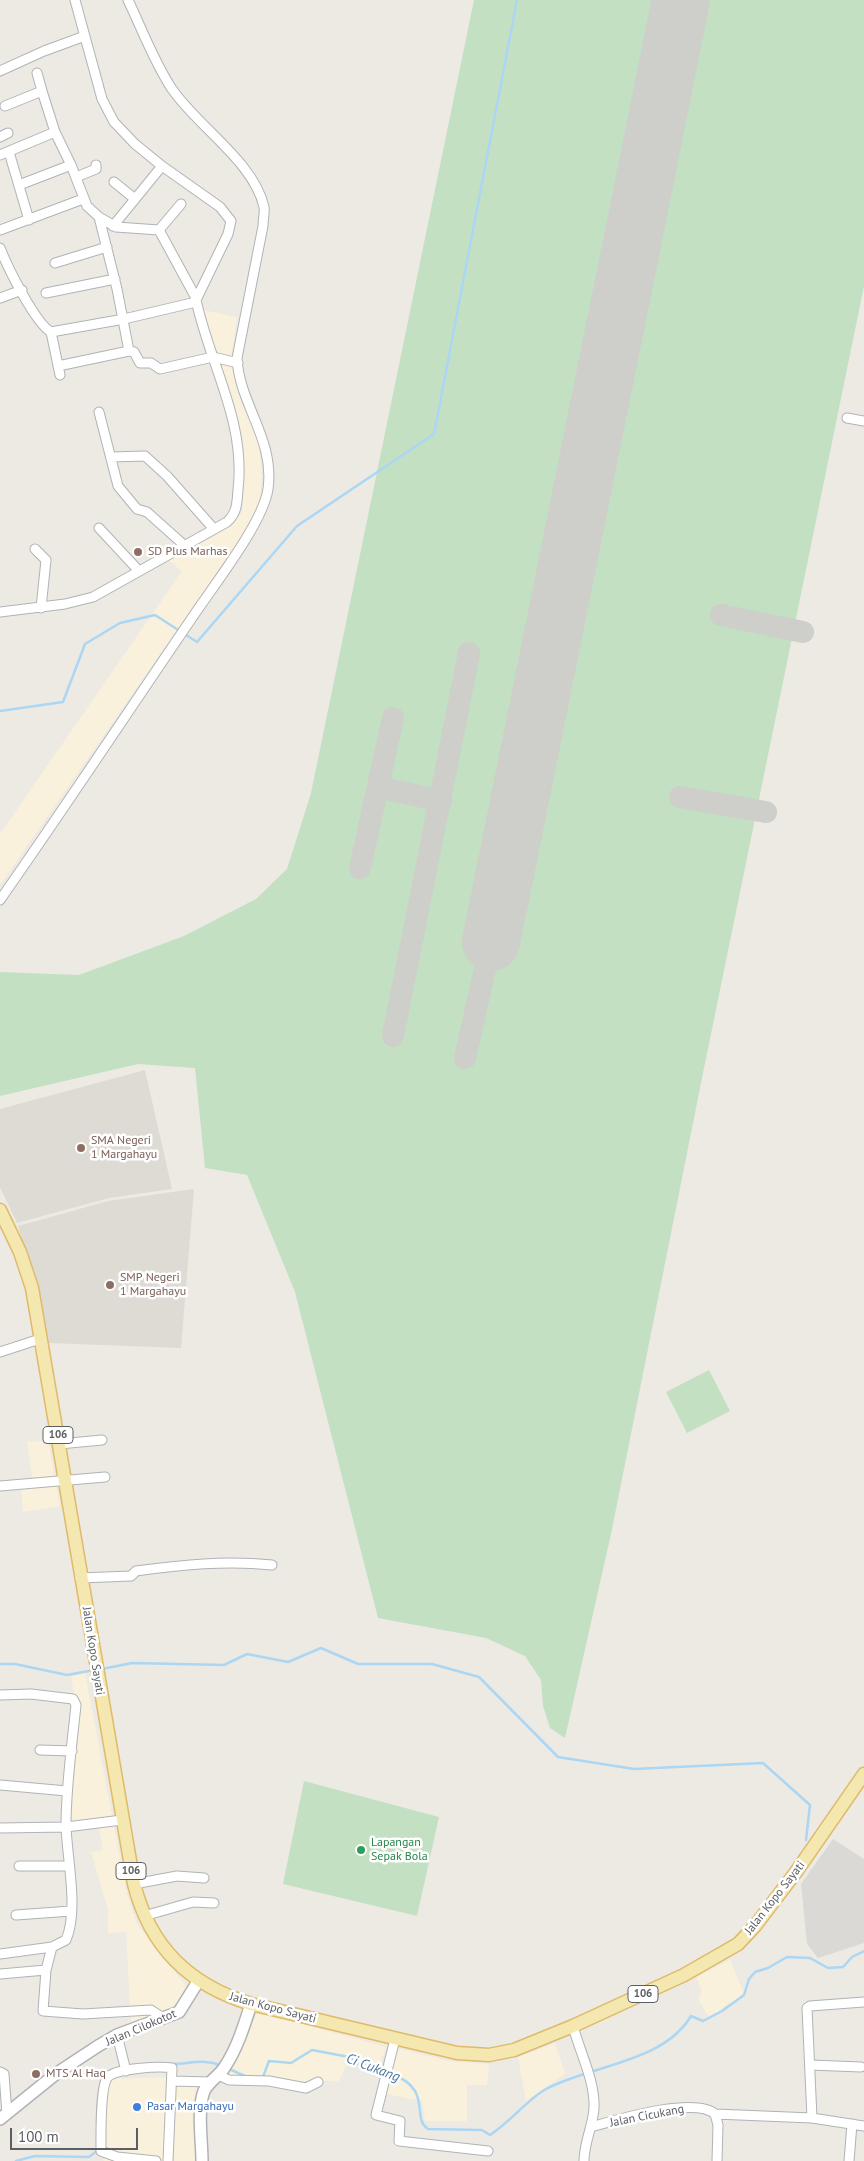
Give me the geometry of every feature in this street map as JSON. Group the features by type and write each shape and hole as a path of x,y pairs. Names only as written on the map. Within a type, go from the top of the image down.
{"main road":[{"name":"Jalan Kopo Sayati","path":"0,1210 25,1264 40,1339 134,1884 144,1916 164,1949 199,1980 223,1994 254,2005 457,2053 489,2055 514,2050 573,2026 684,1974 726,1952 743,1939 796,1872 864,1774"}],"street":[{"path":"51,332 124,319 196,300 228,234 231,221 220,207 162,166 127,136 110,116 102,99 75,0"},
{"path":"0,900 252,528 266,499 269,475 268,454 238,363 263,226 264,209 248,174 185,106 172,89 128,0"},
{"path":"0,71 44,50 85,36"},
{"path":"37,73 54,132 71,164 87,206 99,218 113,226 159,230"},
{"path":"5,106 42,91"},
{"path":"29,220 19,185 4,153 54,132"},
{"path":"19,185 71,164"},
{"path":"76,177 96,169 96,165"},
{"path":"113,226 162,166"},
{"path":"114,182 135,199"},
{"path":"0,230 83,199"},
{"path":"159,230 181,204"},
{"path":"99,218 115,279 129,351"},
{"path":"0,612 41,608 93,597 229,520 236,509 240,464 236,430 196,300 159,230"},
{"path":"55,263 107,247"},
{"path":"1,254 40,322 51,332 59,370 129,351 134,352 140,363 152,363 160,370 213,357 238,363"},
{"path":"46,293 115,279"},
{"path":"0,298 22,290"},
{"path":"98,412 111,457 113,476 118,486 137,509 147,512 184,545"},
{"path":"847,418 864,421"},
{"path":"111,457 145,456 167,476 213,528"},
{"path":"99,528 139,571"},
{"path":"35,549 46,560 41,608"},
{"path":"0,1352 40,1339"},
{"path":"59,1444 102,1440"},
{"path":"0,1486 105,1477"},
{"path":"80,1578 131,1576 136,1572 195,1563 239,1561 272,1565"},
{"path":"0,1694 31,1694 75,1701 76,1705 67,1790 66,1827 71,1911 66,1940 52,1946 0,1954"},
{"path":"40,1750 72,1751"},
{"path":"0,1785 67,1790"},
{"path":"0,1828 66,1827 122,1820"},
{"path":"18,1866 69,1866"},
{"path":"134,1884 173,1877 204,1878"},
{"path":"144,1916 193,1902 214,1903"},
{"path":"16,1915 71,1911"},
{"path":"52,1946 46,1970 44,2012 83,2014 152,2010 163,2018"},
{"path":"0,1974 46,1970"},
{"name":"Jalan Cilokotot","path":"4,2117 57,2073 117,2035 181,2011 199,1980"},
{"path":"812,2118 808,2007 864,2002"},
{"path":"202,2161 202,2104 205,2091 240,2045 249,2028 254,2005"},
{"path":"573,2026 586,2064 594,2105 591,2127 586,2141 584,2161"},
{"path":"117,2035 126,2067"},
{"path":"395,2039 376,2113 378,2117 400,2122 399,2140 488,2150"},
{"path":"810,2065 862,2067"},
{"path":"156,2161 101,2156 102,2112 106,2080 111,2074 126,2067 170,2067 173,2070 168,2161"},
{"path":"0,2072 4,2074 4,2117"},
{"path":"172,2081 217,2076 229,2080 269,2081 306,2088 318,2082"},
{"name":"Jalan Cicukang","path":"591,2127 675,2109 699,2108 716,2114 812,2118 864,2126"},
{"path":"716,2114 718,2125 717,2161"},
{"path":"849,2161 852,2124"}],"shaded area":[{"path":"203,310 237,317 232,353 239,387 259,444 262,476 259,505 239,540 0,885 0,834 182,571 166,558 242,513 244,480 242,442"},
{"name":"SMA Negeri 1 Margahayu","path":"145,1070 172,1189 109,1198 17,1223 0,1187 0,1109"},
{"name":"SMP Negeri 1 Margahayu","path":"194,1189 181,1348 49,1343 18,1226 108,1201"},
{"path":"48,1441 60,1506 23,1512 21,1485 33,1481 27,1442"},
{"path":"85,1673 127,1894 137,1924 187,1987 173,2009 131,2023 126,1932 108,1933 108,1910 91,1852 103,1850 98,1823 67,1823 78,1715 71,1677"},
{"path":"833,1839 864,1859 864,1943 818,1958 807,1944 801,1884"},
{"path":"730,1960 745,1995 723,2007 724,2010 709,2018 698,1999 702,1992 696,1977"},
{"path":"258,2012 386,2047 379,2067 350,2057 339,2081 289,2081 225,2075"},
{"path":"555,2043 565,2074 526,2101 518,2057"},
{"path":"396,2048 449,2061 489,2064 487,2085 467,2085 467,2121 425,2121 422,2101 386,2094"},
{"name":"Pasar Margahayu","path":"174,2077 169,2161 104,2161 100,2120 109,2079"},
{"path":"176,2079 198,2081 195,2161 170,2161"}],"green space":[{"path":"474,0 864,0 864,286 611,1534 565,1738 550,1728 543,1706 541,1680 525,1656 486,1638 378,1618 295,1292 247,1175 205,1168 195,1068 138,1064 0,1096 0,972 79,975 184,936 256,899 287,869 311,793"},
{"path":"709,1370 730,1411 687,1433 666,1392"},
{"name":"Lapangan Sepak Bola","path":"304,1781 439,1817 417,1916 283,1884"}],"waterway":[{"path":"0,711 63,702 85,644 120,623 155,615 197,642 297,526 434,434 517,0"},
{"path":"102,1669 132,1663 224,1665 247,1654 288,1662 321,1648 358,1664 432,1664 479,1677 558,1757 634,1769 763,1763 810,1805 806,1840"},
{"path":"0,1664 15,1664 67,1675 94,1670"},
{"name":"Ci Cukang","path":"389,2073 412,2087 417,2095 423,2124 428,2129 482,2130 490,2135 546,2089 564,2081 625,2061 663,2044 679,2032 691,2016 703,2021 722,2011 744,1995 749,1979 755,1972 768,1968 787,1957 810,1958 828,1968 843,1967 852,1957 864,1951"},
{"name":"Ci Cukang","path":"260,2077 263,2077 269,2061 291,2063 312,2050 349,2057 358,2064 384,2071"},
{"name":"Ci Cukang","path":"171,2064 210,2062 222,2066"},
{"name":"Ci Cukang","path":"227,2068 247,2077"},
{"name":"Ci Cukang","path":"16,2161 35,2156 89,2157 98,2150"}],"taxiway":[{"path":"721,615 803,632"},
{"path":"393,1036 469,653"},
{"path":"360,868 393,718"},
{"path":"378,787 441,801"},
{"path":"680,797 766,812"},
{"path":"465,1058 491,942"}],"runway":[{"path":"491,942 681,0"}],"place":[{"name":"SD Plus Marhas","path":"138,552"},
{"name":"SMA Negeri 1 Margahayu","path":"81,1148"},
{"name":"SMP Negeri 1 Margahayu","path":"110,1285"},
{"name":"Lapangan Sepak Bola","path":"361,1850"},
{"name":"MTS Al Haq","path":"36,2074"},
{"name":"Pasar Margahayu","path":"137,2107"}]}
